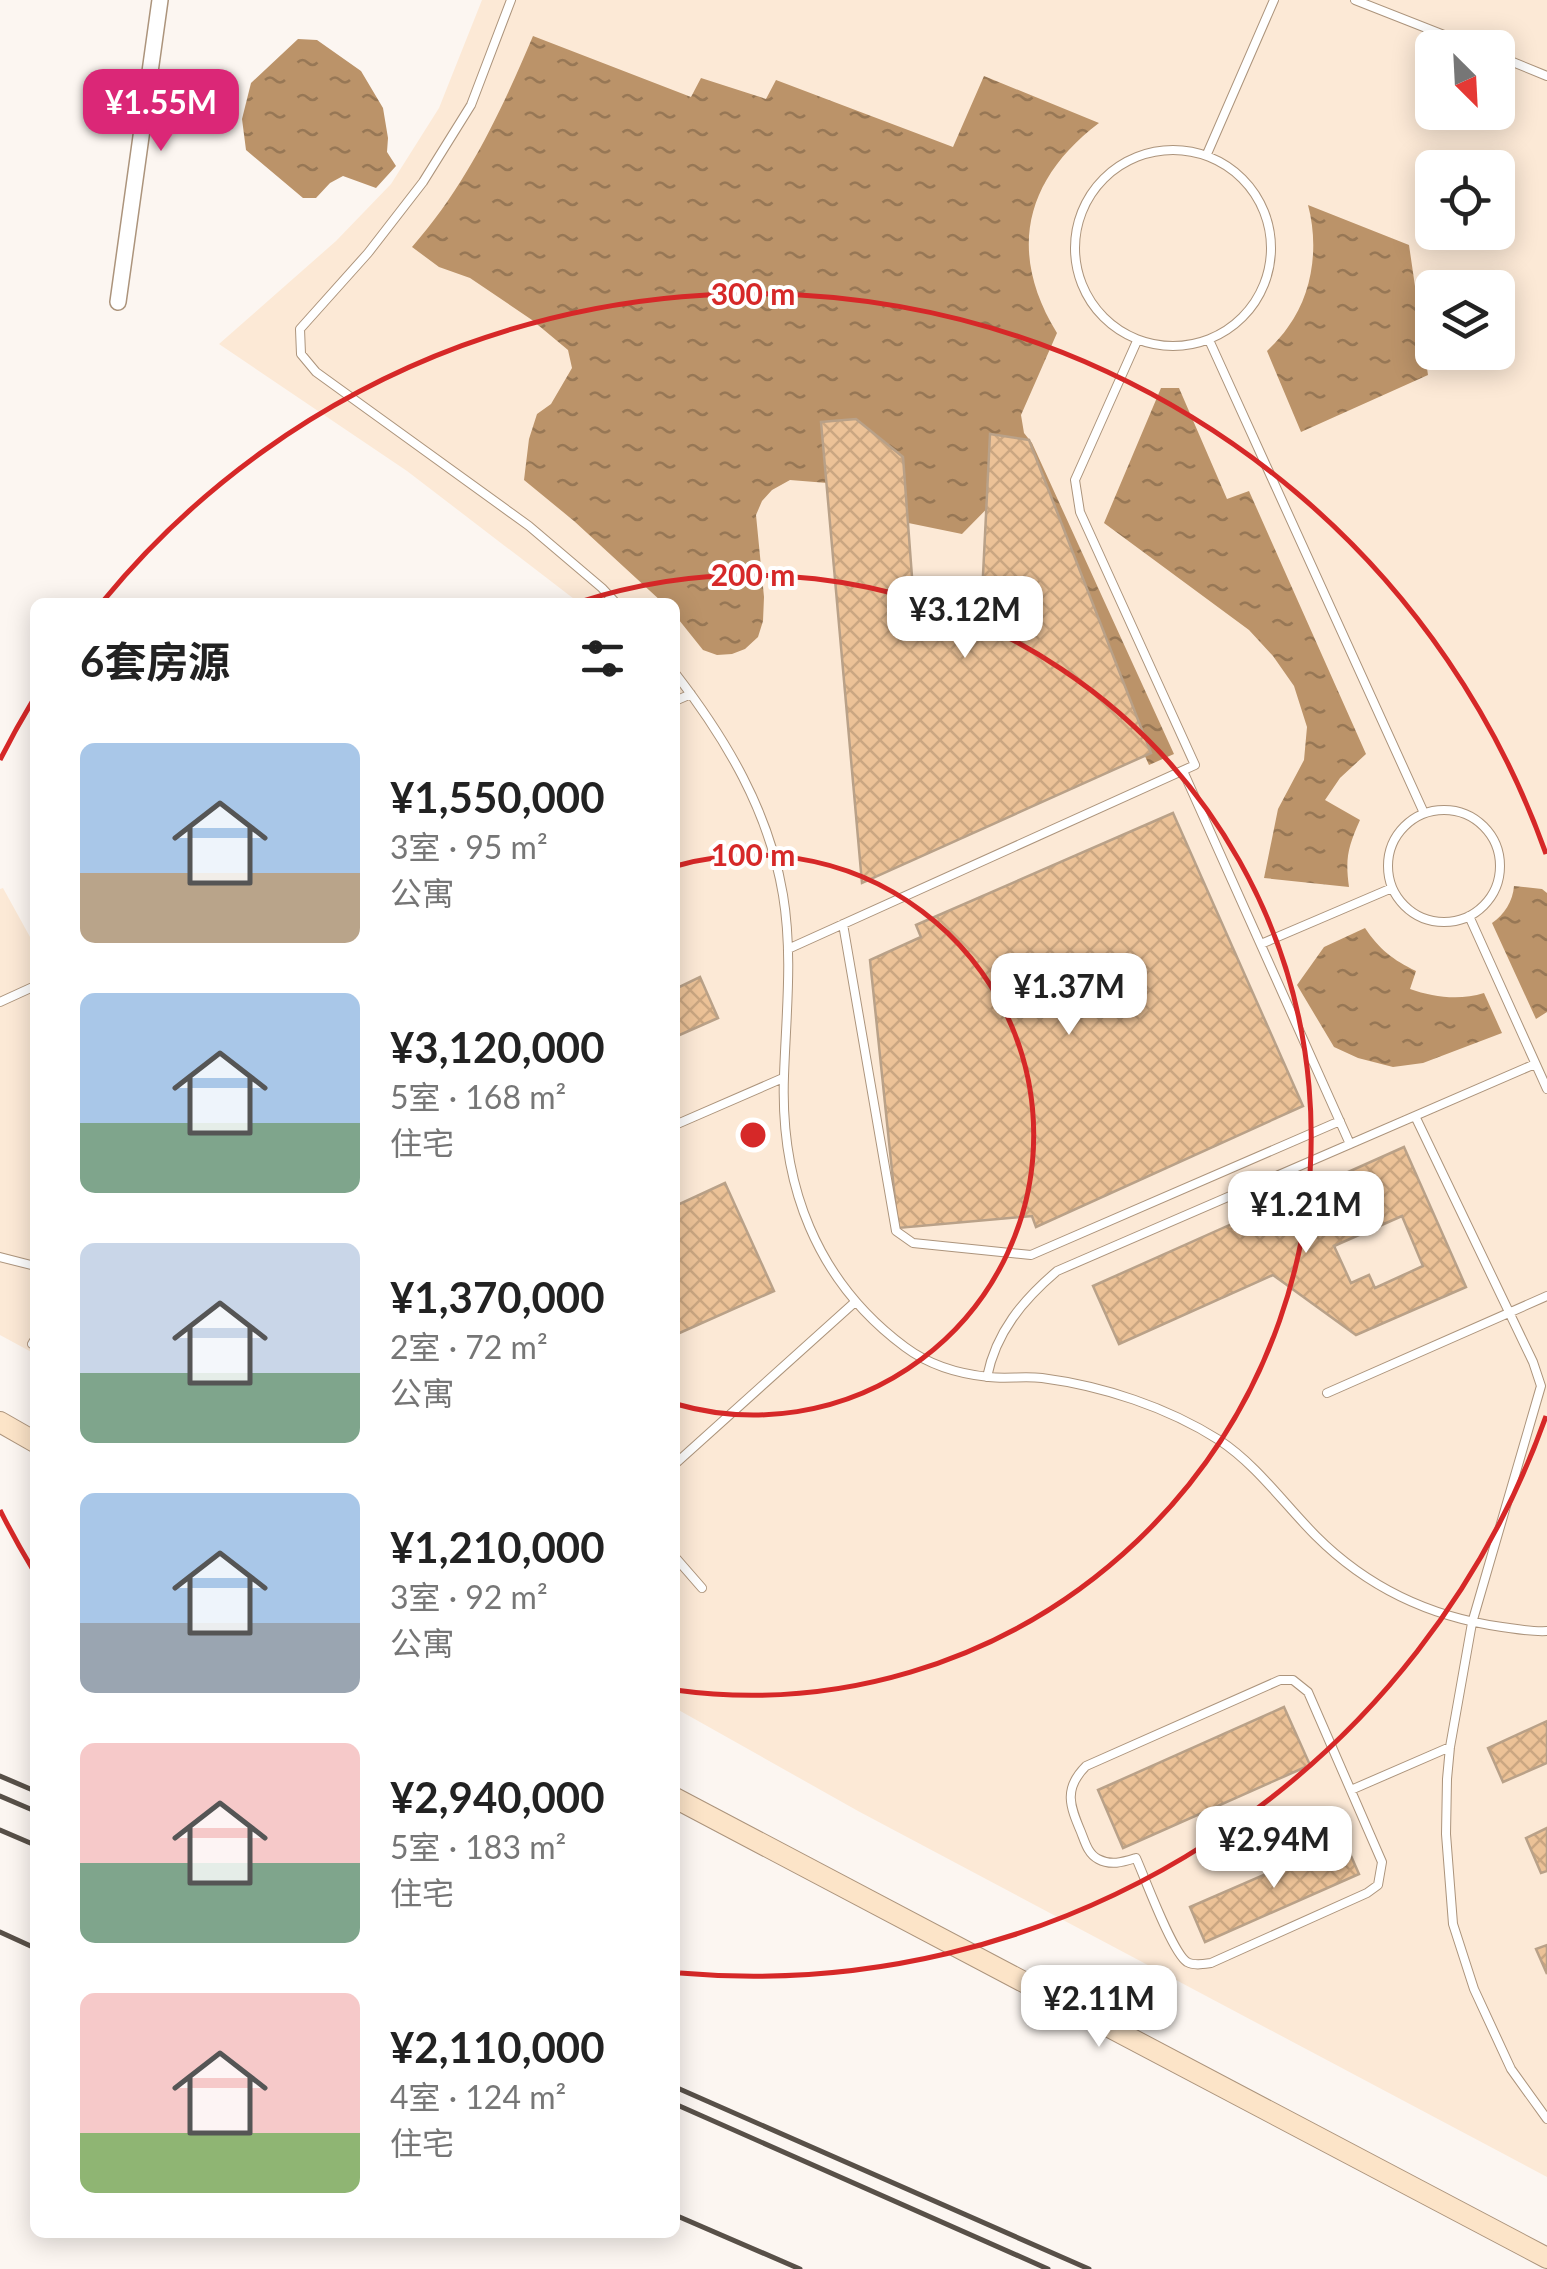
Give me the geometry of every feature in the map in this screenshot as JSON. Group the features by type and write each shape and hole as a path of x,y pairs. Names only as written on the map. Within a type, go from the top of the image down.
{"street":[{"path":"118,302 160,0"},
{"path":"0,1422 30,1439"},
{"path":"680,1801 1547,2258"}],"lane":[{"path":"512,0 471,105 423,182 368,253 300,330 302,354 316,372 529,526 611,598"},
{"path":"1207,154 1274,0"},
{"path":"1355,0 1431,30"},
{"path":"1515,63 1547,76"},
{"path":"1154,150 1207,154 1225,163 1252,188 1269,220 1272,256 1262,292 1240,321 1209,340 1173,347 1137,341 1106,322 1084,292 1074,257 1077,221 1093,188 1120,164 1154,150"},
{"path":"1209,340 1424,812"},
{"path":"788,948 1195,766 1080,512 1075,480 1137,341"},
{"path":"680,680 709,716 767,830 783,895 788,948 784,1078 786,1139 794,1188 815,1241 836,1279 855,1302 904,1347 937,1366 987,1377 1040,1378 1110,1391 1173,1416 1221,1441 1317,1537 1360,1574 1404,1600 1472,1623 1547,1631"},
{"path":"680,699 691,694"},
{"path":"1183,771 1350,1144"},
{"path":"1450,810 1473,817 1490,833 1499,854 1499,878 1489,899 1469,916 1449,922 1426,919 1405,907 1392,888 1387,865 1392,842 1406,823 1424,812 1450,810"},
{"path":"1261,944 1392,888"},
{"path":"1469,916 1547,1089"},
{"path":"843,924 896,1231 913,1242 1031,1255 1340,1121"},
{"path":"0,1002 30,988"},
{"path":"987,1377 991,1356 1009,1321 1057,1271 1535,1064"},
{"path":"680,1122 784,1078"},
{"path":"1415,1116 1541,1386 1472,1623 1450,1747 1446,1834 1453,1924 1474,1989 1511,2068 1547,2119"},
{"path":"0,1257 30,1265"},
{"path":"1327,1393 1547,1296"},
{"path":"680,1460 855,1302"},
{"path":"680,1563 702,1588"},
{"path":"1280,1680 1293,1680 1308,1692 1351,1790 1382,1862 1378,1885 1212,1963 1198,1965 1187,1962 1176,1948 1136,1858 1116,1864 1096,1858 1089,1852 1070,1804 1072,1785 1086,1766 1280,1680"},
{"path":"1351,1790 1450,1747"}],"shaded area":[{"path":"482,0 1547,0 1547,2177 858,1811 680,1711 680,598 573,598 407,471 219,344 336,241 391,184 439,108"},
{"path":"3,888 30,937 30,1351 0,1335"}],"water":[{"path":"533,36 691,97 701,78 766,99 776,80 953,147 984,76 1099,123 1054,168 1032,219 1032,274 1041,303 1057,333 1021,415 1024,433 1032,443 1174,754 1149,765 1017,478 962,534 884,518 877,487 790,480 772,490 756,515 764,597 758,637 745,649 717,655 703,650 680,621 680,598 658,598 524,480 529,439 537,414 551,404 572,368 568,350 470,278 439,267 412,247 449,199 508,92"},
{"path":"298,39 317,40 361,71 383,108 387,152 396,166 376,188 343,176 316,198 303,198 246,150 242,119 251,83"},
{"path":"1308,205 1409,245 1415,286 1415,370 1427,370 1428,375 1301,432 1267,351 1283,334 1303,299 1312,269"},
{"path":"1161,388 1179,388 1227,499 1249,491 1366,754 1340,778 1325,800 1360,820 1349,853 1349,887 1264,878 1278,809 1304,760 1307,727 1294,686 1249,630 1104,523"},
{"path":"1514,886 1547,893 1547,1012 1536,1019 1492,923 1507,907"},
{"path":"1365,928 1387,953 1416,971 1410,989 1446,997 1484,993 1502,1033 1423,1063 1393,1067 1334,1047 1297,985 1324,947"}],"building":[{"path":"856,419 903,457 916,630 980,636 990,434 1029,440 1151,753 862,883 821,422"},
{"path":"1173,813 1303,1106 1036,1227 1032,1216 898,1228 870,960 921,937 916,925"},
{"path":"700,977 718,1018 680,1035 680,987"},
{"path":"1404,1147 1466,1287 1356,1335 1273,1275 1119,1344 1093,1286","holes":["1402,1216 1423,1266 1375,1288 1369,1275 1351,1283 1334,1246"]},
{"path":"725,1183 774,1291 680,1333 680,1204"},
{"path":"1284,1707 1310,1765 1123,1848 1098,1790"},
{"path":"1547,1721 1547,1763 1503,1782 1488,1748"},
{"path":"1547,1828 1547,1871 1541,1873 1526,1838"},
{"path":"1344,1840 1359,1874 1205,1942 1190,1907"},
{"path":"1547,1945 1547,1974 1536,1949"}],"railway":[{"path":"0,1776 30,1789"},
{"path":"0,1796 30,1809"},
{"path":"0,1830 30,1843"},
{"path":"0,1932 30,1946"},
{"path":"680,2089 1089,2269"},
{"path":"680,2106 1048,2269"},
{"path":"680,2217 800,2269"}]}
